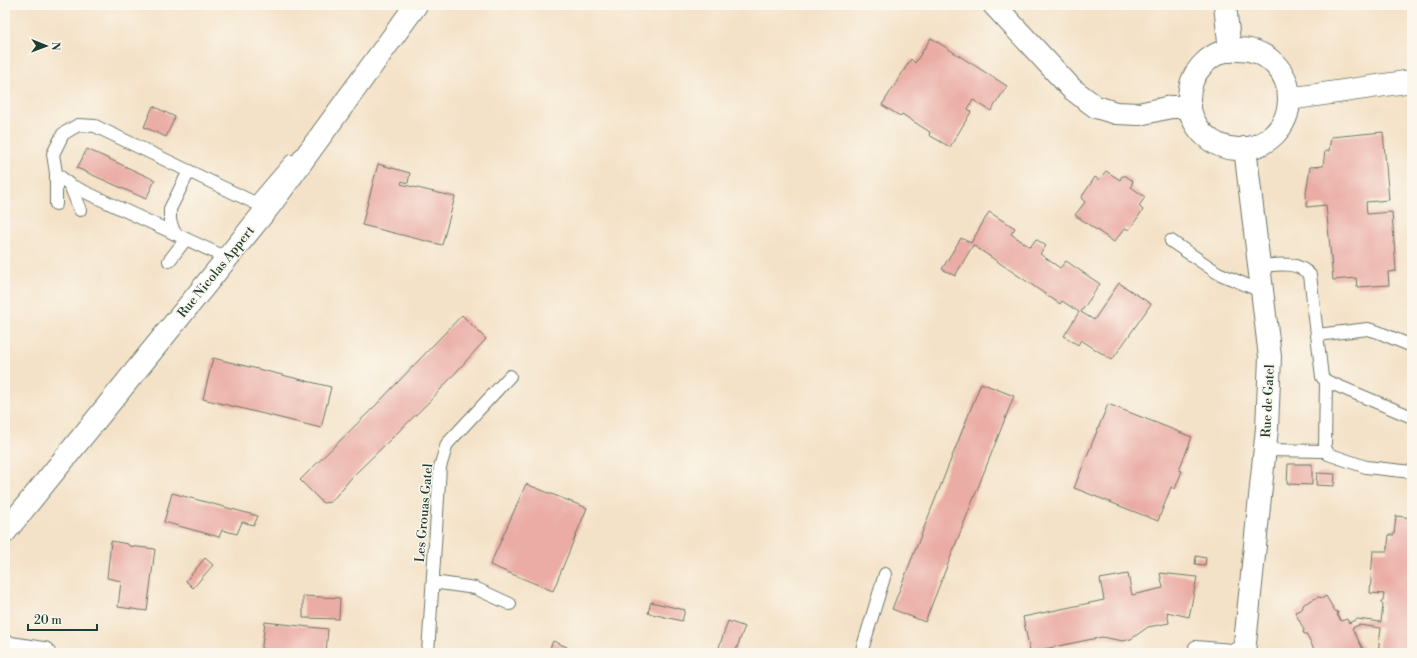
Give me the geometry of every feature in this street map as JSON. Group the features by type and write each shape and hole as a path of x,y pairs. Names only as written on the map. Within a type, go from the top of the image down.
{"street":[{"name":"Rue Nicolas Appert","path":"5,532 271,204 324,134 416,5"},
{"path":"994,5 1072,89 1096,107 1116,113 1139,114 1171,107 1190,107"},
{"path":"1225,5 1230,51"},
{"path":"1239,49 1258,53 1274,64 1285,80 1289,99 1286,119 1275,135 1259,146 1240,150 1221,146 1205,136 1193,120 1189,101 1192,81 1203,64 1219,53 1230,51 1239,49"},
{"path":"1289,99 1412,81"},
{"name":"Rue de Gatel","path":"1245,148 1270,357 1265,450 1245,652"},
{"path":"5,647 44,653"}],"lane":[{"path":"56,204 56,174 53,154 63,134 78,124 95,126 255,203 288,163 324,134"},
{"path":"180,236 170,221 170,209 189,171"},
{"path":"56,174 70,185 227,258"},
{"path":"70,185 80,210"},
{"path":"169,261 180,236"},
{"path":"1171,241 1218,273 1262,292"},
{"path":"1260,266 1290,264 1304,268 1310,275 1322,377 1326,381 1412,417"},
{"path":"1317,335 1368,329 1412,346"},
{"name":"Les Grouas Gatel","path":"428,653 440,467 447,444 510,376"},
{"path":"1326,381 1325,447 1328,454 1366,467 1412,472"},
{"path":"1265,450 1326,451"},
{"path":"861,653 885,574"},
{"path":"433,582 475,588 510,604"},
{"path":"1195,647 1245,652"}],"building":[{"path":"931,38 1007,86 991,111 973,100 968,109 971,112 950,147 929,135 930,132 902,114 900,116 882,105 911,59 915,63"},
{"path":"153,106 175,117 166,137 144,127"},
{"path":"1383,132 1389,200 1366,202 1367,214 1392,212 1396,271 1388,272 1389,285 1357,287 1356,278 1333,280 1326,205 1307,207 1306,193 1310,167 1323,166 1325,151 1329,151 1331,137"},
{"path":"87,149 155,180 146,199 77,168"},
{"path":"378,164 410,173 408,183 402,181 401,184 455,197 442,245 362,225"},
{"path":"1106,171 1120,180 1122,176 1126,176 1133,181 1131,187 1145,197 1139,206 1143,210 1129,230 1125,228 1114,242 1075,215 1085,202 1081,198 1095,177 1099,180"},
{"path":"989,212 1015,228 1011,234 1030,247 1036,239 1046,246 1040,254 1060,268 1066,261 1100,284 1081,312 1094,320 1119,283 1151,304 1112,360 1081,340 1078,345 1064,336 1079,312 1062,301 1060,304 973,245 955,276 942,269 961,238 971,243"},
{"path":"462,315 486,339 430,401 353,476 331,502 323,503 300,480 376,405"},
{"path":"213,358 331,387 321,428 203,399"},
{"path":"981,383 1014,396 925,622 892,609"},
{"path":"1108,404 1192,437 1179,470 1182,471 1175,489 1171,487 1158,521 1074,488"},
{"path":"1288,464 1312,464 1312,485 1287,484"},
{"path":"1317,473 1335,474 1334,486 1316,485"},
{"path":"526,484 587,508 553,591 490,565"},
{"path":"172,493 258,516 254,525 242,522 237,534 222,530 219,537 164,522"},
{"path":"1396,516 1412,518 1412,653 1378,653 1381,628 1359,625 1352,628 1365,653 1323,653 1322,650 1316,653 1306,634 1303,633 1304,630 1295,612 1302,609 1304,604 1318,597 1323,598 1326,596 1335,611 1338,612 1337,615 1341,621 1347,619 1349,623 1357,619 1381,622 1383,605 1380,602 1383,600 1384,594 1370,593 1373,551 1387,551 1389,535 1394,535"},
{"path":"111,541 128,544 129,546 155,549 147,611 118,607 121,581 107,578"},
{"path":"1196,556 1206,558 1205,565 1195,564"},
{"path":"205,558 213,565 193,588 186,581"},
{"path":"1160,573 1197,577 1189,617 1167,612 1169,623 1148,627 1131,639 1123,641 1102,637 1030,652 1023,617 1104,600 1100,579 1128,574 1132,595 1163,588"},
{"path":"303,596 340,598 339,619 303,618"},
{"path":"651,602 685,610 682,621 648,613"},
{"path":"728,621 745,627 735,653 717,653"},
{"path":"265,622 328,629 326,653 261,653"},
{"path":"553,641 567,647 565,653 548,653"}]}
